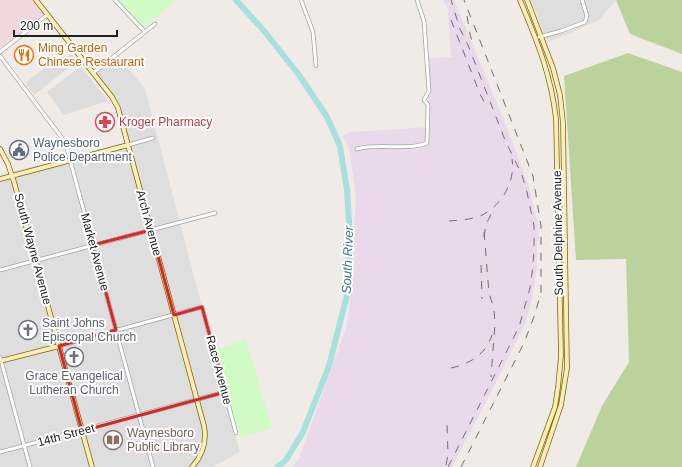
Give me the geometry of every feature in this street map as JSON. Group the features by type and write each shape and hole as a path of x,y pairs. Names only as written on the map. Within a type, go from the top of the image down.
{"main road":[{"name":"Arch Avenue","path":"36,0 115,102 204,426 205,438 202,451 192,467"},
{"name":"South Delphine Avenue","path":"520,0 546,65 556,119 561,356 558,387 554,407 533,467"},
{"name":"South Delphine Avenue","path":"527,0 542,36 557,81 562,123 567,368 561,406 540,467"},
{"path":"0,179 128,145"},
{"name":"South Wayne Avenue","path":"0,150 12,176 92,467"},
{"path":"0,360 59,346"}],"street":[{"path":"115,0 145,32"},
{"path":"301,0 313,32 316,66"},
{"path":"357,149 376,146 412,146 427,143 428,105 424,100 428,90 424,21 417,0"},
{"path":"536,39 583,23 587,20 582,0"},
{"path":"0,52 47,15"},
{"path":"93,73 155,24"},
{"name":"Market Avenue","path":"0,56 66,145 153,467"},
{"path":"128,145 153,138"},
{"path":"0,270 215,213"},
{"name":"Race Avenue","path":"174,315 202,307 236,433"},
{"path":"59,346 174,315"},
{"path":"0,360 30,467"},
{"name":"14th Street","path":"0,452 225,392"}],"highlighted area":[{"path":"151,230 174,315 202,307 225,392 82,431 59,346 116,330 93,245"}],"shaded area":[{"path":"0,0 33,0 44,14 0,49"},
{"path":"443,0 454,0 507,128 528,184 538,224 539,240 537,241 537,267 532,299 526,322 452,467 293,467 299,458 347,325 354,268 353,246 356,197 349,148 342,136 351,132 430,127 426,58 451,57 448,10"},
{"path":"531,0 616,0 598,21 553,40 547,41"},
{"path":"71,54 77,61 34,95 25,83 50,64 52,68"},
{"path":"119,56 145,89 240,452 212,467 0,467 0,175 129,142 118,103 96,73"},
{"path":"81,66 108,101 64,115 47,92"},
{"path":"122,399 126,402 129,412 93,421 89,407"}],"green space":[{"path":"116,0 176,0 144,27"},
{"path":"616,0 682,0 682,54 630,34"},
{"path":"628,53 682,72 682,467 576,467 602,406 629,362 626,259 576,260 564,76"},
{"path":"246,340 272,428 240,438 214,350"}],"waterway":[{"name":"South River","path":"236,0 265,32 299,75 327,117 340,146 347,190 350,238 347,295 329,366 303,432 286,460 277,467"}],"railway":[{"path":"448,467 519,327 530,288 534,249 534,226 522,175 505,140 468,45 460,29 451,0"},
{"path":"461,467 524,343 535,314 541,292 541,226 533,176 464,0"},
{"path":"467,16 473,45"},
{"path":"451,20 480,94 487,107"},
{"path":"449,221 464,220 480,216 488,212 500,200 509,184 512,176 512,159"},
{"path":"484,237 486,224 494,209"},
{"path":"484,232 489,293 494,309 495,324 491,377"},
{"path":"481,265 482,299"},
{"path":"451,368 465,364 481,353 486,348 492,335"},
{"path":"446,465 448,455 447,424"}],"place":[{"name":"Ming Garden Chinese Restaurant","path":"24,55"},
{"name":"Kroger Pharmacy","path":"105,122"},
{"name":"Waynesboro Police Department","path":"19,150"},
{"name":"Saint Johns Episcopal Church","path":"28,330"},
{"name":"Grace Evangelical Lutheran Church","path":"74,357"},
{"name":"Waynesboro Public Library","path":"113,440"}]}
